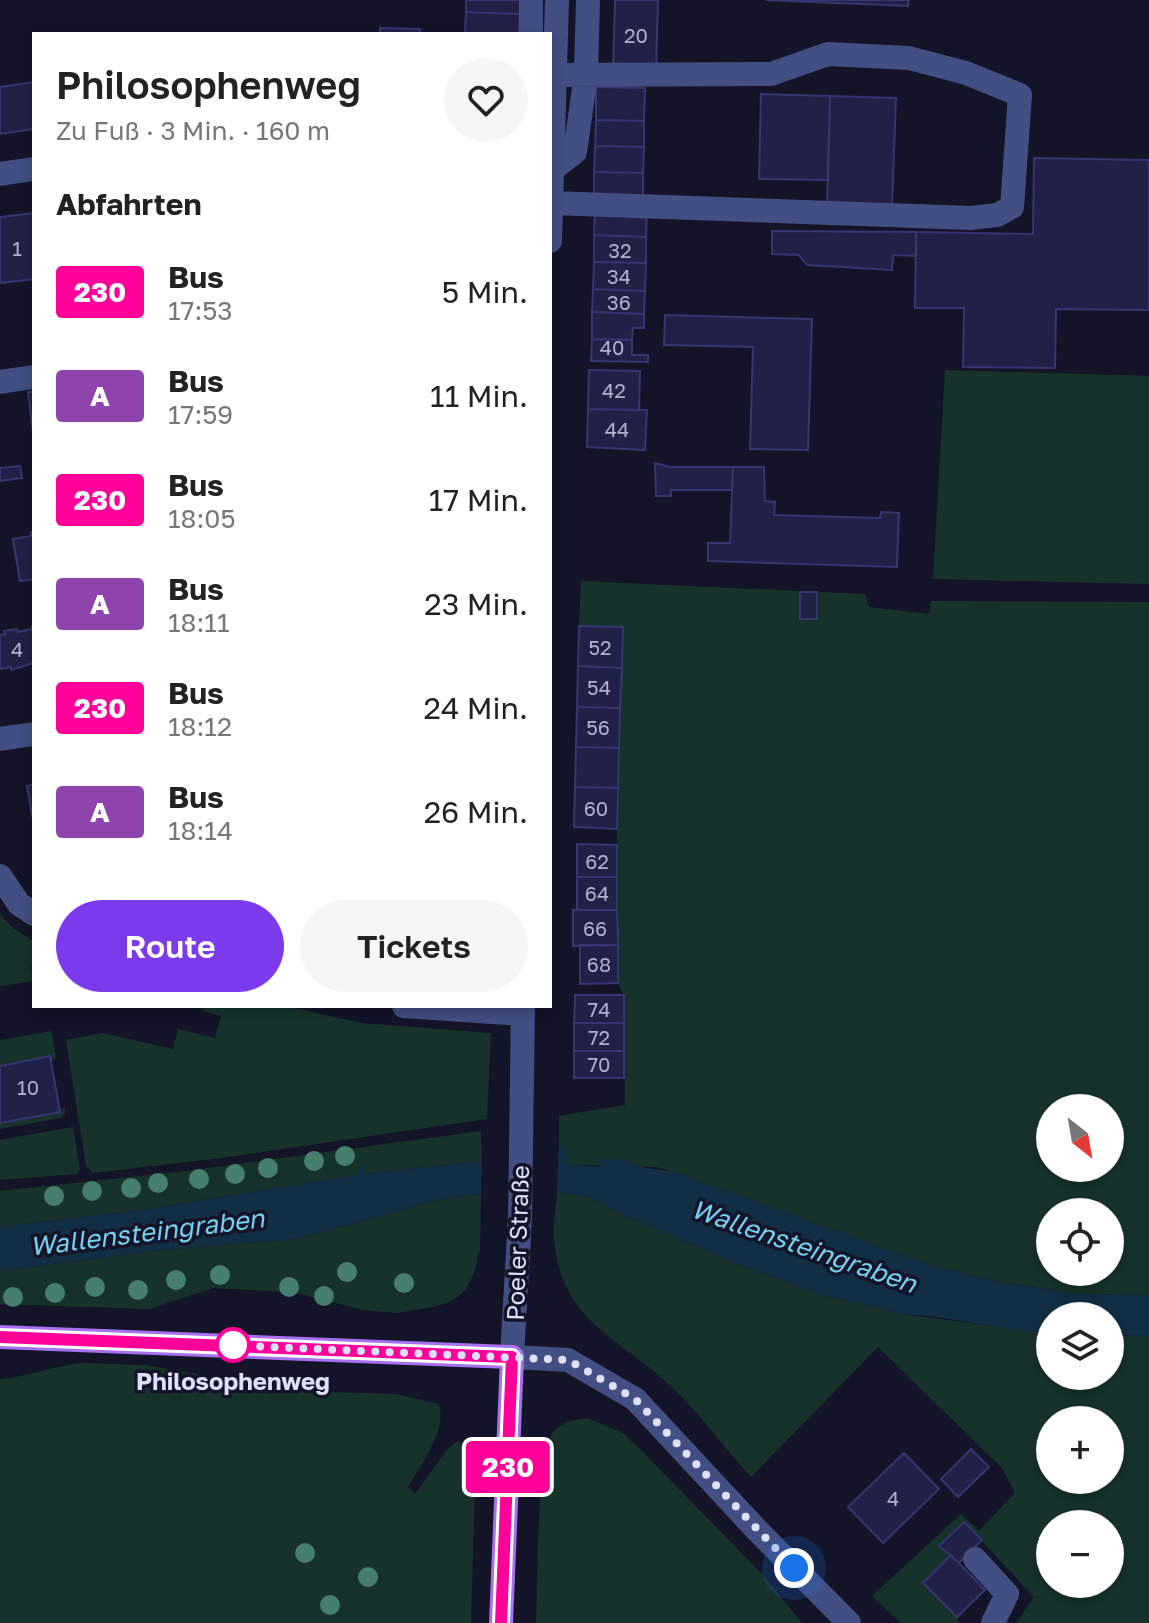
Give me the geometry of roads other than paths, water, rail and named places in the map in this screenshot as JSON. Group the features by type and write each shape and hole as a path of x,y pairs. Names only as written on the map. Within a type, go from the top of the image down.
{"main road":[{"path":"0,1337 512,1357"},
{"name":"Poeler Straße","path":"501,1623 512,1357"}],"street":[{"path":"531,0 531,32"},
{"path":"552,146 557,0"},
{"path":"552,168 575,152 586,75 588,0"},
{"path":"552,203 971,218 997,215 1012,207 1020,95 966,73 909,58 828,54 771,74 555,75"},
{"path":"0,174 32,169"},
{"path":"0,382 32,377"},
{"path":"0,739 32,734"},
{"path":"0,876 19,904 32,913"},
{"path":"464,1008 523,1010"},
{"name":"Poeler Straße","path":"512,1357 520,1218 523,1010"},
{"path":"512,1357 568,1360 635,1399 849,1623"},
{"path":"975,1559 1007,1594 993,1623"}],"water":[{"name":"Wallensteingraben","path":"559,1141 571,1165 599,1167 600,1159 622,1159 641,1167 674,1172 928,1264 994,1281 1074,1294 1149,1295 1149,1336 1124,1335 1124,1302 1036,1302 1036,1332 909,1315 830,1297 750,1269 589,1197 557,1191"},
{"name":"Wallensteingraben","path":"482,1161 481,1194 437,1200 297,1239 162,1250 0,1271 0,1227 142,1210 358,1175 357,1166 364,1165 366,1174"}],"place":[{"name":"Philosophenweg","path":"233,1345"}]}
